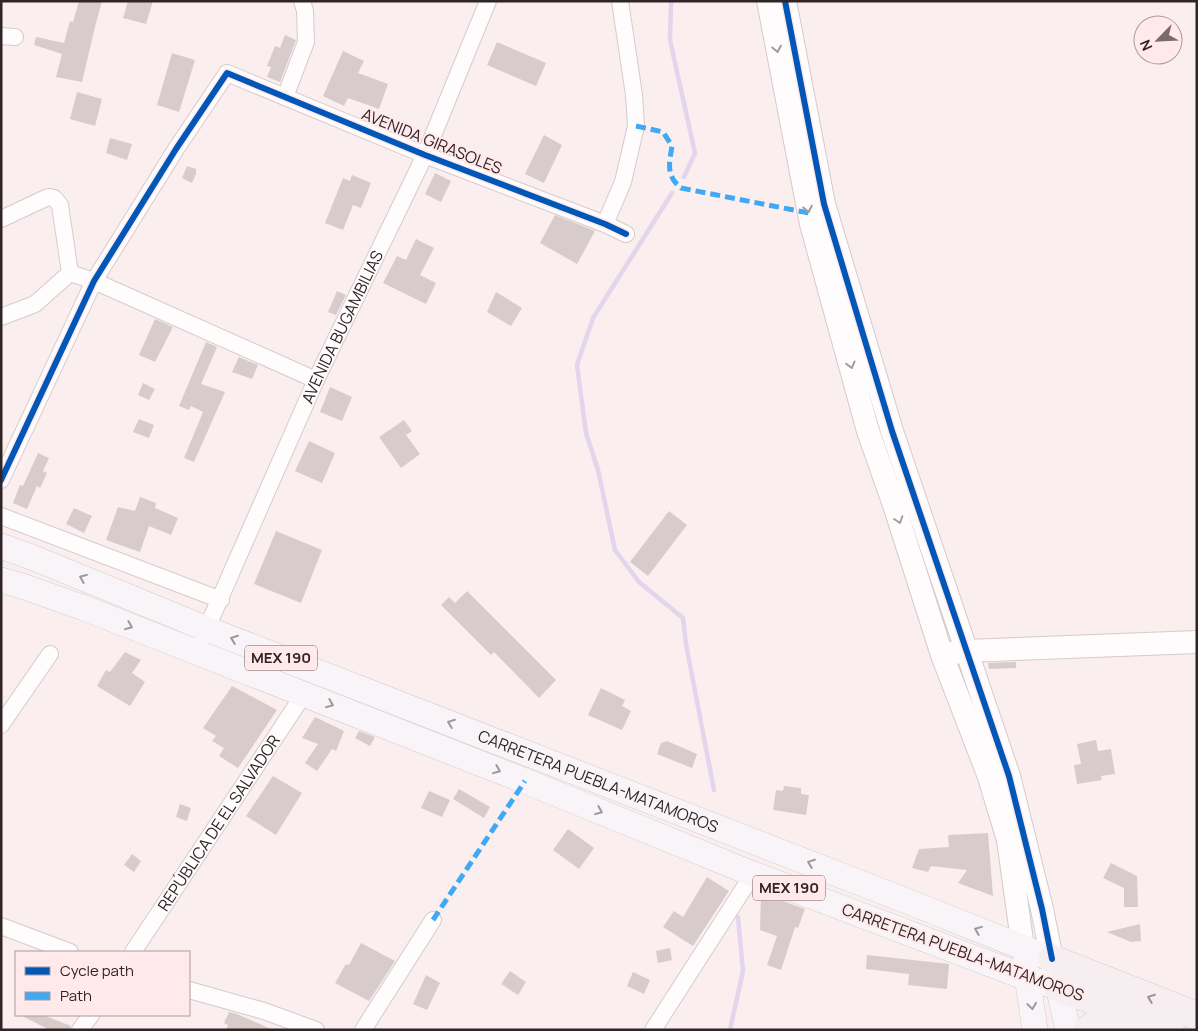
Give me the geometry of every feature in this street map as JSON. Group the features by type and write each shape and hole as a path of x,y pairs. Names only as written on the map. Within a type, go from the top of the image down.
{"highway":[{"name":"CARRETERA PUEBLA-MATAMOROS","path":"1052,959 1197,1016"},
{"name":"CARRETERA PUEBLA-MATAMOROS","path":"1058,987 1170,1030"},
{"path":"1087,1030 1105,1019 1120,1016 1135,1017"}],"main road":[{"name":"CARRETERA PUEBLA-MATAMOROS","path":"1,546 207,629 1052,959"},
{"name":"CARRETERA PUEBLA-MATAMOROS","path":"1,580 84,608 304,694 753,874 1027,978 1058,987"},
{"path":"1023,948 1035,1030"},
{"path":"1052,959 1068,1030"}],"street":[{"path":"285,97 306,42 305,11 302,1"},
{"name":"AVENIDA BUGAMBILIAS","path":"196,652 221,600 316,380 425,155 488,1"},
{"path":"605,224 623,182 636,126 634,95 620,1"},
{"path":"768,1 811,224 868,431 942,655 991,786 1008,840 1024,877 1052,959"},
{"path":"785,1 824,204 892,431 1009,776 1024,877 1023,948"},
{"name":"AVENIDA GIRASOLES","path":"94,281 176,149 227,73 425,155 605,224 626,234"},
{"path":"1,219 48,197 54,198 60,205 70,273"},
{"path":"70,273 94,281 316,380"},
{"path":"1,317 35,304 70,273"},
{"path":"1,480 94,281"},
{"path":"1,516 221,600"},
{"path":"942,655 967,651 1197,642"},
{"path":"1,725 50,654"},
{"name":"REPÚBLICA DE EL SALVADOR","path":"134,951 304,694"},
{"path":"653,1030 753,874"},
{"path":"363,1030 433,920"},
{"path":"1,926 67,951"},
{"path":"190,990 264,1011 316,1030"},
{"path":"80,1030 90,1016"}],"building":[{"path":"79,1 102,1 82,82 56,77 62,54 34,45 36,37 64,43 70,21 73,22"},
{"path":"128,1 153,1 146,24 123,18"},
{"path":"285,35 296,40 280,82 267,77 271,67 267,66 275,46 280,48"},
{"path":"497,42 546,63 536,86 487,65"},
{"path":"343,51 364,61 358,73 388,84 379,109 348,98 344,106 323,96"},
{"path":"172,53 195,60 179,112 157,105"},
{"path":"77,92 102,99 95,126 70,119"},
{"path":"544,135 562,145 544,183 525,174"},
{"path":"110,138 132,144 127,160 106,153"},
{"path":"187,166 196,169 192,183 182,178"},
{"path":"435,173 451,181 441,202 425,194"},
{"path":"352,175 371,183 361,208 353,205 343,230 325,223 343,178 350,181"},
{"path":"555,215 595,231 577,264 540,243"},
{"path":"416,239 434,248 420,275 436,283 426,304 383,283 397,256 406,260"},
{"path":"337,291 346,295 336,315 328,312"},
{"path":"496,292 522,308 511,326 487,312"},
{"path":"155,319 173,327 155,362 139,355"},
{"path":"206,342 217,347 201,384 225,392 194,462 184,458 203,412 191,406 189,410 179,406"},
{"path":"239,357 258,365 252,379 232,372"},
{"path":"143,383 155,389 149,400 138,395"},
{"path":"330,387 352,397 342,421 320,412"},
{"path":"139,419 154,425 149,438 133,432"},
{"path":"404,420 412,431 406,435 420,454 401,468 379,437"},
{"path":"309,441 335,453 322,483 295,471"},
{"path":"38,453 49,458 43,471 47,473 40,488 37,486 27,509 13,503 20,485 23,486"},
{"path":"140,497 156,503 155,508 178,518 171,535 149,526 140,552 106,540 118,507 135,511"},
{"path":"74,508 92,516 84,533 66,524"},
{"path":"669,511 687,525 648,576 630,562"},
{"path":"276,531 322,550 301,603 254,584"},
{"path":"467,591 556,680 539,698 494,652 491,655 441,605 449,597 455,603"},
{"path":"125,652 141,660 132,673 145,682 130,706 97,686 106,670 110,672"},
{"path":"1016,662 1016,668 989,669 988,663"},
{"path":"232,686 277,710 238,768 219,756 224,748 212,741 216,736 203,728"},
{"path":"601,688 625,700 622,706 631,711 622,730 588,715"},
{"path":"315,717 344,731 336,751 332,749 317,771 305,763 318,744 302,738"},
{"path":"359,731 375,737 370,746 355,738"},
{"path":"1096,740 1098,751 1111,749 1115,774 1101,776 1102,780 1077,784 1074,765 1081,764 1077,744"},
{"path":"667,741 697,754 692,768 657,754 661,743"},
{"path":"273,776 302,793 276,835 246,816"},
{"path":"784,786 801,788 801,794 809,795 806,815 773,810 776,790 783,791"},
{"path":"459,789 490,807 484,818 453,799"},
{"path":"429,791 450,800 442,817 421,808"},
{"path":"180,804 191,808 187,821 176,817"},
{"path":"568,829 594,848 579,869 553,850"},
{"path":"988,833 993,896 958,883 967,870 931,866 928,872 912,868 919,849 949,847 948,835"},
{"path":"132,854 141,861 134,872 124,865"},
{"path":"1111,863 1137,876 1138,907 1124,907 1124,888 1103,878"},
{"path":"707,877 729,891 693,946 663,927 674,911 683,917"},
{"path":"761,893 805,909 798,928 795,927 781,970 767,965 777,936 760,930"},
{"path":"1140,924 1141,941 1131,942 1107,932"},
{"path":"361,943 395,961 369,1001 335,983 346,964 349,965"},
{"path":"670,948 672,960 658,963 656,951"},
{"path":"867,955 949,964 947,989 908,985 909,974 866,969"},
{"path":"510,971 526,982 518,995 501,984"},
{"path":"633,972 650,980 644,994 627,986"},
{"path":"426,975 440,983 427,1010 413,1004"},
{"path":"229,1012 273,1030 226,1030 228,1025 224,1023"},
{"path":"22,1016 46,1016 71,1026 70,1030 50,1030"}],"waterway":[{"path":"671,1 670,40 695,153 684,177"},
{"path":"672,193 593,318 577,365 586,433 598,470 615,550 639,582 683,618 686,644 714,790"},
{"path":"730,1030 743,971 738,917"}],"marked path":[{"path":"636,126 663,132 672,146 671,174 681,188 809,213"},
{"path":"433,920 525,781"}],"cycle path":[{"path":"785,1 824,204 892,431 1009,776 1042,909 1052,959"},
{"path":"1,480 94,281 176,149 227,73 425,155 605,224 626,234"}]}
